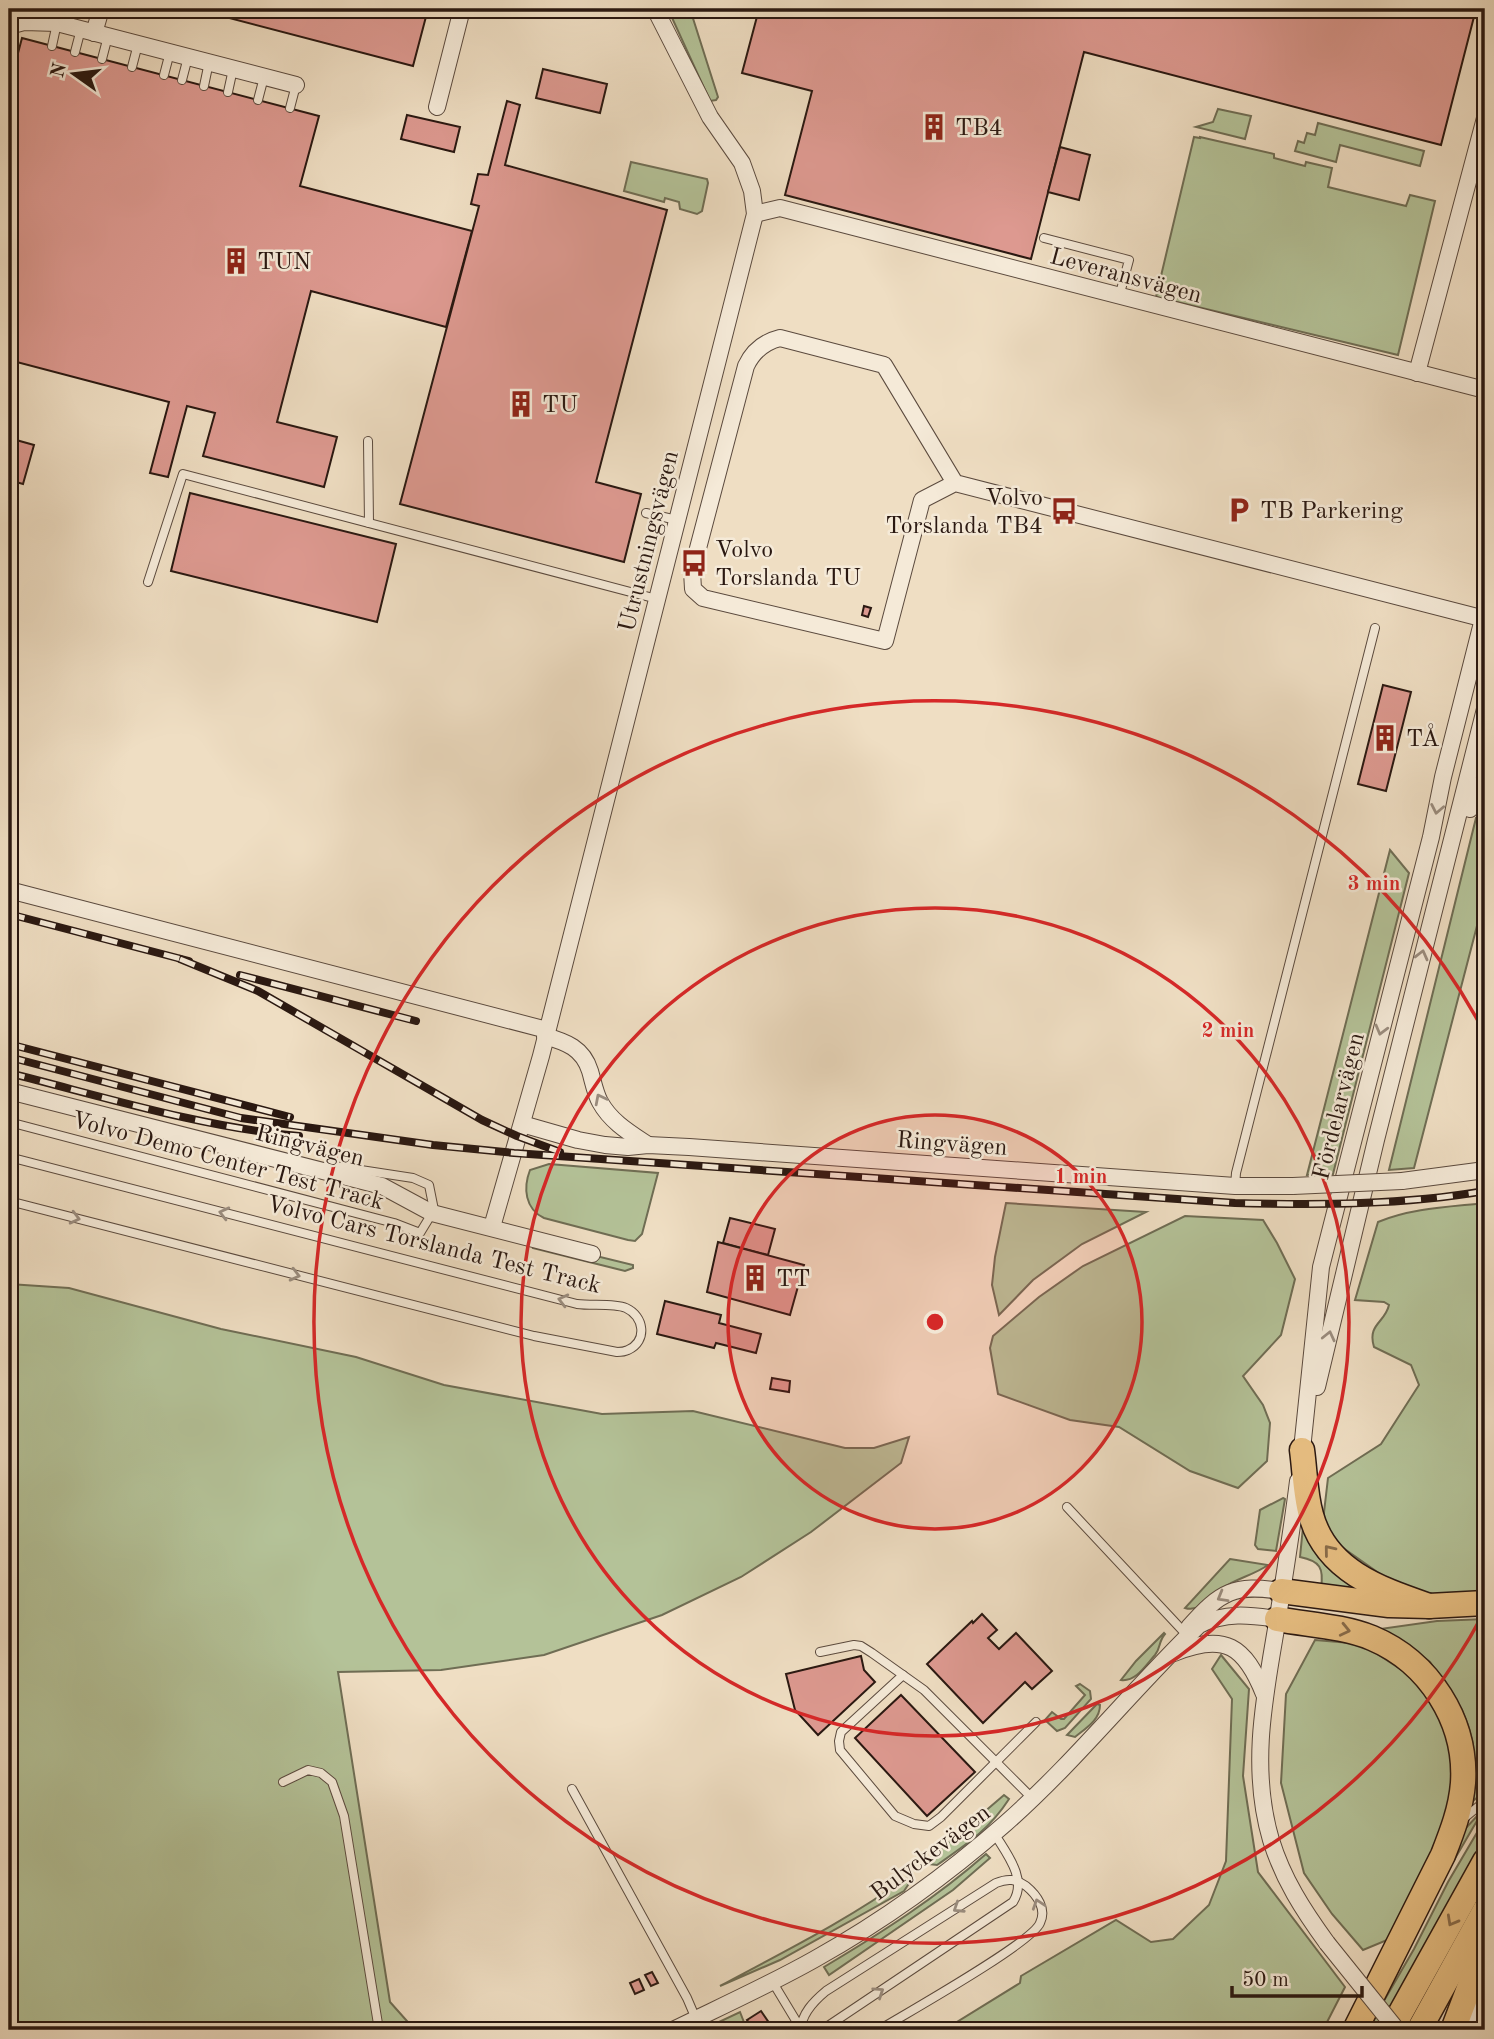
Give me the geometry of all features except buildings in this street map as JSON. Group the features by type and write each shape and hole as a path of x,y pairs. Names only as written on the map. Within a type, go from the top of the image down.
{"main road":[{"path":"1302,1450 1310,1512 1329,1552 1363,1580 1429,1606"},
{"path":"1281,1591 1349,1601 1429,1606 1485,1603"},
{"path":"1278,1619 1339,1628 1371,1638 1397,1651 1429,1679 1451,1713 1462,1751 1463,1784 1453,1830 1443,1856 1355,2030"},
{"path":"1391,2030 1485,1861"},
{"path":"1419,2030 1485,1910"},
{"path":"1453,2030 1485,1946"}],"street":[{"path":"94,33 101,9"},
{"path":"437,107 462,9"},
{"name":"Utrustningsvägen","path":"522,1124 755,214 752,191 742,163 710,117 654,9"},
{"path":"9,26 24,22 57,23 296,85"},
{"path":"1417,373 1485,118"},
{"name":"Leveransvägen","path":"755,214 780,208 1485,390"},
{"path":"955,483 884,365 780,338 769,341 750,357 746,366 692,570 693,589 703,598 885,641 922,500 955,483 1485,616"},
{"name":"Fördelarvägen","path":"1397,2030 1327,1943 1294,1895 1283,1873 1265,1813 1259,1754 1265,1696 1302,1450 1321,1267 1485,616"},
{"path":"1460,745 1485,645"},
{"name":"Fördelarvägen","path":"1302,1450 1376,1140 1483,727 1485,709"},
{"name":"Fördelarvägen","path":"1443,778 1460,745 1471,732 1483,727"},
{"name":"Fördelarvägen","path":"1451,844 1464,829 1474,792 1485,781"},
{"path":"9,890 546,1033 567,1043 581,1054 590,1068 600,1102 617,1124 648,1145"},
{"name":"Ringvägen","path":"9,1091 382,1186 432,1213 592,1254"},
{"path":"492,1227 522,1124"},
{"name":"Ringvägen","path":"522,1124 578,1140 628,1147 648,1145 1235,1186 1402,1181 1485,1170"},
{"name":"Bulyckevägen","path":"673,2030 814,1959 897,1908 994,1833 1032,1798 1179,1643 1212,1603 1237,1589 1251,1587 1281,1591"},
{"name":"Bulyckevägen","path":"1179,1643 1199,1625 1220,1618 1242,1615 1278,1619"},
{"path":"1179,1643 1196,1646 1223,1645 1235,1649 1250,1663 1265,1696"}],"lane":[{"path":"52,46 57,23"},
{"path":"75,52 94,33 102,59"},
{"path":"132,67 138,44"},
{"path":"164,75 170,52"},
{"path":"182,80 188,57"},
{"path":"204,86 209,62"},
{"path":"228,92 233,69"},
{"path":"258,100 264,77"},
{"path":"290,108 296,85"},
{"path":"1044,238 1129,261 1119,297"},
{"path":"368,440 369,523"},
{"path":"148,582 183,474 657,599"},
{"path":"646,513 677,520"},
{"path":"1235,1186 1236,1173 1375,628"},
{"name":"Volvo Demo Center Test Track","path":"9,1122 394,1223 420,1233 433,1210 429,1185 413,1178 257,1155"},
{"name":"Volvo Cars Torslanda Test Track","path":"9,1157 576,1304 624,1307 638,1317 642,1327 641,1337 628,1350 617,1352 534,1336 9,1201"},
{"path":"1067,1507 1179,1643"},
{"path":"820,1652 854,1645 861,1647 925,1690 1032,1798"},
{"path":"903,1675 841,1732 839,1741 840,1749 895,1816 914,1824 929,1826 941,1817 1037,1722"},
{"path":"283,1782 308,1770 321,1773 332,1782 348,1832 379,2030"},
{"path":"572,1789 696,2019"},
{"path":"1453,1830 1485,1801"},
{"path":"822,2030 1013,1902 1018,1894 1018,1880 1014,1866 994,1833"},
{"path":"801,2030 802,2018 816,1999 826,1991 996,1884 1003,1880 1018,1880 1037,1895 1042,1911 1039,1927 1014,1948 879,2030"},
{"path":"772,1981 801,2030"},
{"path":"1468,2030 1485,1989"}],"green space":[{"path":"668,9 690,9 718,97 716,100 710,101"},
{"path":"1218,109 1251,116 1245,139 1196,127 1213,122"},
{"path":"1318,123 1424,151 1420,166 1340,145 1336,162 1295,151 1298,141 1304,143 1307,133 1315,135"},
{"path":"1194,137 1274,154 1274,158 1305,166 1306,162 1332,168 1328,187 1406,206 1410,195 1435,201 1398,355 1156,297"},
{"path":"631,162 707,179 702,211 697,214 680,209 679,202 665,198 664,202 624,191"},
{"path":"1485,817 1485,895 1414,1168 1389,1170 1476,818"},
{"path":"1390,850 1409,873 1333,1174 1307,1175"},
{"path":"549,1164 658,1173 642,1234 635,1241 628,1240 544,1218 538,1214 529,1204 527,1197 528,1177 530,1170"},
{"path":"1006,1203 1146,1212 1082,1244 1033,1280 999,1315 992,1285"},
{"path":"1485,1203 1485,1592 1429,1598 1383,1576 1339,1545 1323,1521 1328,1478 1381,1444 1419,1385 1411,1365 1374,1347 1373,1333 1389,1305 1384,1302 1355,1300 1378,1222 1417,1211"},
{"path":"1185,1216 1263,1220 1295,1279 1281,1335 1243,1376 1263,1405 1270,1423 1267,1461 1238,1488 1190,1471 1119,1427 1070,1420 998,1394 990,1348 993,1336 1039,1297 1083,1266"},
{"path":"535,1241 633,1265 633,1268 625,1271 533,1248"},
{"path":"9,1284 69,1288 221,1329 356,1357 444,1385 602,1414 693,1411 845,1448 874,1448 909,1437 901,1463 811,1532 741,1577 662,1615 544,1655 441,1670 338,1672 390,2002 415,2030 9,2030"},
{"path":"1285,1499 1276,1551 1258,1549 1255,1545 1260,1510"},
{"path":"1303,1527 1362,1589 1321,1588 1322,1575 1319,1566 1300,1557"},
{"path":"1230,1559 1268,1565 1228,1585 1201,1606 1185,1608"},
{"path":"1485,1619 1485,1791 1473,1801 1473,1744 1462,1710 1430,1662 1380,1629 1437,1621"},
{"path":"1164,1633 1157,1652 1144,1668 1136,1676 1121,1680 1136,1661"},
{"path":"1315,1640 1362,1644 1420,1682 1442,1716 1456,1754 1454,1793 1443,1830 1392,1938 1363,1950 1332,1914 1304,1873 1281,1783 1286,1694"},
{"path":"1221,1655 1249,1689 1243,1776 1258,1872 1345,1987 1323,2030 944,2030 1020,1983 1021,1976 1116,1920 1151,1942 1173,1939 1209,1905 1226,1861 1232,1699 1212,1669"},
{"path":"1080,1684 1090,1691 1091,1699 1065,1728 1057,1731 1045,1720 1052,1712 1064,1719 1085,1695 1076,1686"},
{"path":"1097,1704 1100,1705 1098,1715 1092,1723 1075,1737 1067,1735"},
{"path":"1004,1795 1009,1799 985,1828 937,1865 929,1864 927,1861"},
{"path":"1481,1814 1450,1867 1463,1831"},
{"path":"1485,1819 1485,1841 1380,2030 1367,2030 1414,1949 1448,1882"},
{"path":"986,1854 990,1858 953,1890 829,1975 824,1967 908,1914"},
{"path":"906,1878 910,1882 904,1891 780,1960 720,1986 838,1922"},
{"path":"740,2012 747,2030 702,2030"}],"railway":[{"path":"9,914 189,961"},
{"path":"180,959 258,991 482,1120 560,1152"},
{"path":"240,975 416,1021"},
{"path":"9,1044 290,1117"},
{"path":"9,1057 241,1118 433,1145 514,1153 1235,1203 1361,1203 1485,1191"},
{"path":"9,1073 225,1126 299,1136"}],"place":[{"name":"TB4","path":"934,127"},
{"name":"TUN","path":"236,261"},
{"name":"TU","path":"521,404"},
{"name":"TB Parkering","path":"1239,510"},
{"name":"Volvo Torslanda TB4","path":"1064,511"},
{"name":"Volvo Torslanda TU","path":"694,563"},
{"name":"TÅ","path":"1385,738"},
{"name":"TT","path":"755,1278"}]}
